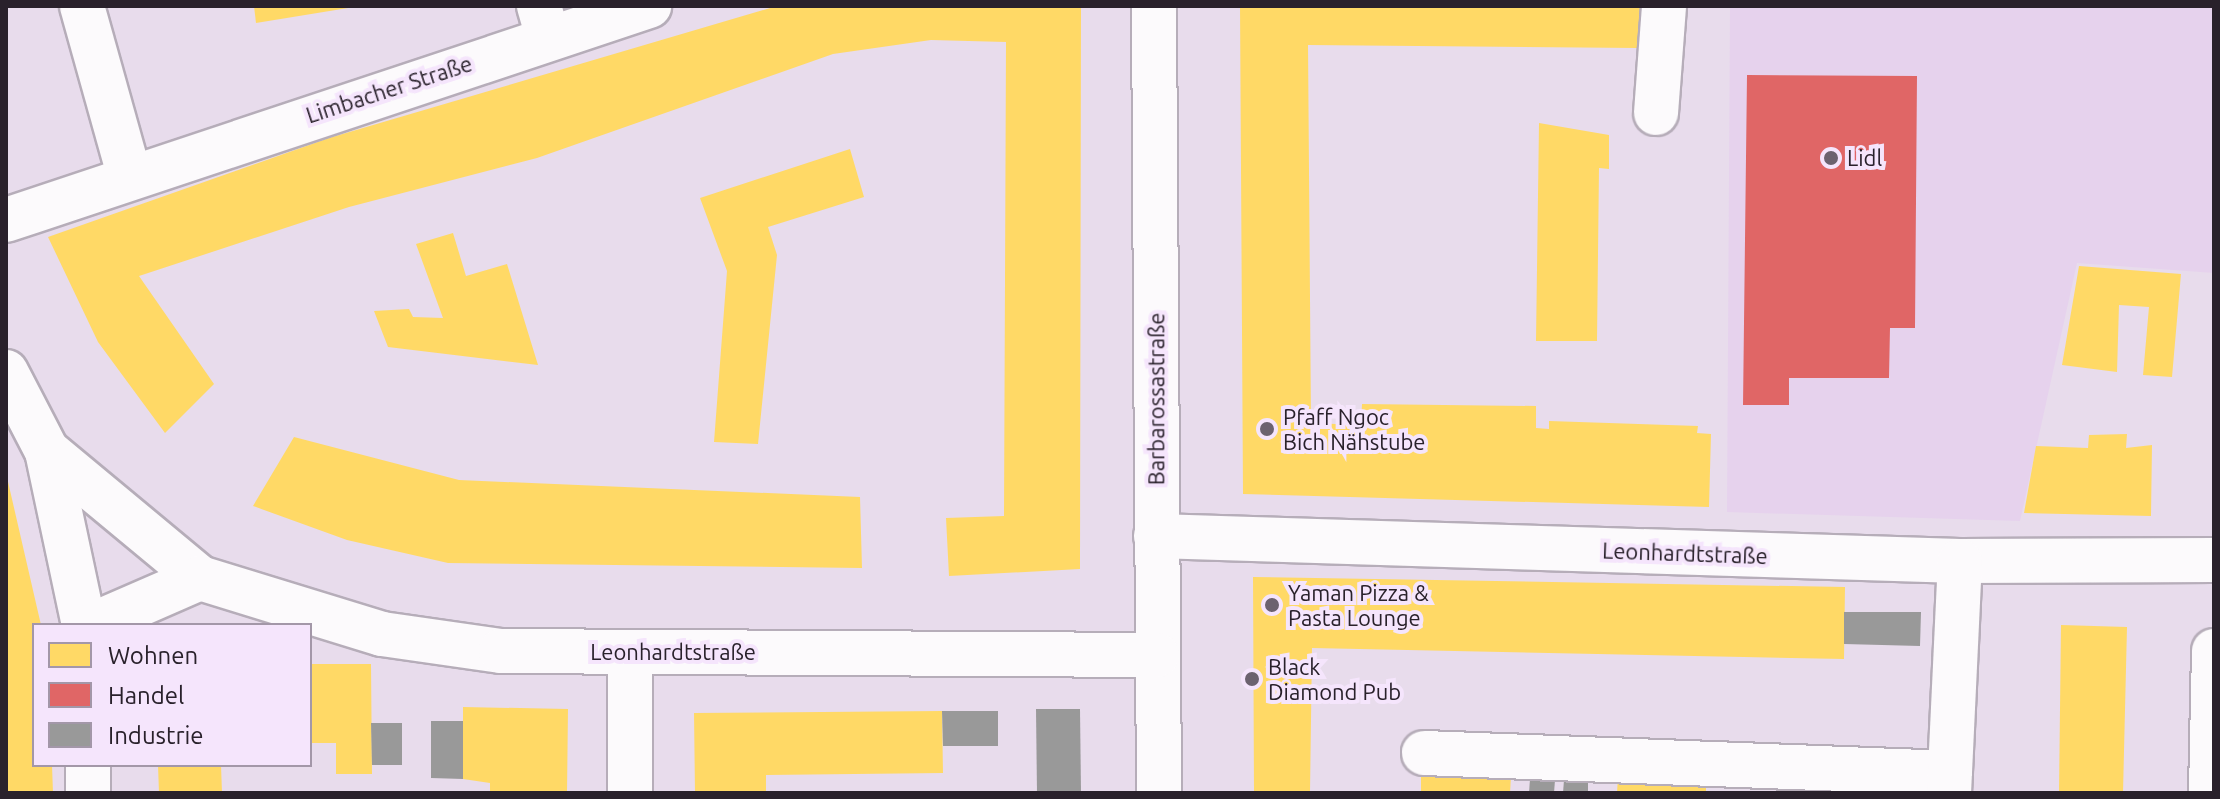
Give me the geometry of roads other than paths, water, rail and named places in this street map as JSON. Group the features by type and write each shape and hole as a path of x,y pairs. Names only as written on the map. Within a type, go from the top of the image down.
{"street":[{"path":"82,6 124,158"},
{"name":"Limbacher Straße","path":"6,220 124,158 544,22 649,6"},
{"name":"Barbarossastraße","path":"1154,6 1159,793"},
{"path":"1656,113 1664,6"},
{"path":"6,372 47,451 84,623"},
{"name":"Leonhardtstraße","path":"47,451 200,578 382,634 501,651 1157,655"},
{"name":"Leonhardtstraße","path":"1156,536 1960,561 2214,560"},
{"path":"1424,753 1950,783 1960,561"},
{"path":"97,623 200,578"},
{"path":"2211,793 2214,651"},
{"path":"630,654 630,793"},
{"path":"88,767 88,793"}],"place":[{"name":"Lidl","path":"1831,158"},
{"name":"Pfaff Ngoc Bich Nähstube","path":"1267,429"},
{"name":"Yaman Pizza & Pasta Lounge","path":"1272,605"},
{"name":"Black Diamond Pub","path":"1252,679"}]}
